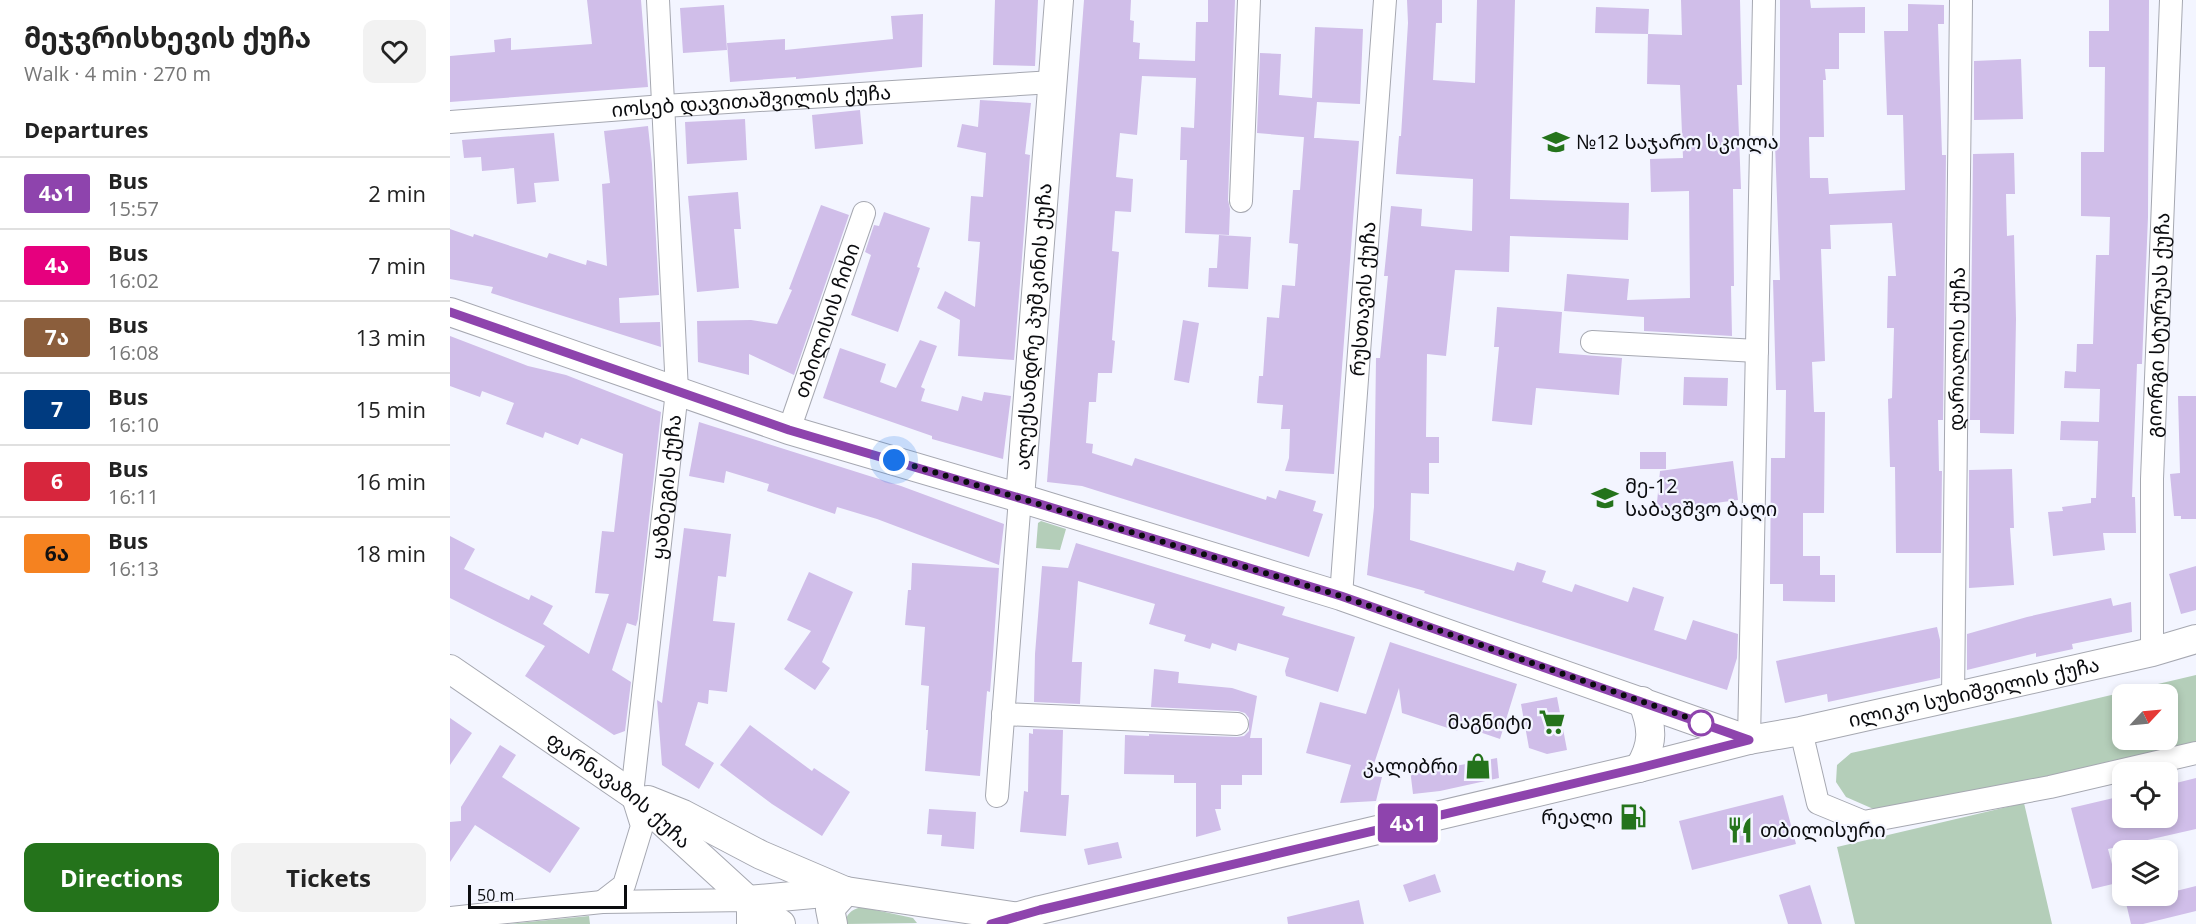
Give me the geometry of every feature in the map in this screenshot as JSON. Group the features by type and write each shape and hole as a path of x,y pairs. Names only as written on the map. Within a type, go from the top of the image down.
{"main road":[{"name":"ალექსანდრე პუშკინის ქუჩა","path":"1020,498 1059,0"},
{"path":"450,312 789,430 1341,596 1749,740"},
{"name":"ილიკო სუხიშვილის ქუჩა","path":"991,924 1749,740 1801,731 1953,697 2152,652 2196,639"},
{"name":"ფარნავაზის ქუჩა","path":"450,669 632,794 748,912 781,924"},
{"path":"1639,768 1647,756 1651,738 1650,719 1642,701"},
{"path":"632,794 683,814 761,855 846,891 1019,916"},
{"path":"748,912 846,891"},
{"path":"832,924 830,909 846,891"},
{"path":"905,900 922,916 922,924"}],"street":[{"name":"ყაზბეგის ქუჩა","path":"632,794 677,391 658,0"},
{"path":"1241,201 1249,0"},
{"name":"რუსთავის ქუჩა","path":"1341,596 1385,0"},
{"path":"1749,740 1764,0"},
{"name":"დარიალის ქუჩა","path":"1953,697 1960,0"},
{"name":"გიორგი სტურუას ქუჩა","path":"2152,652 2152,479 2171,0"},
{"name":"იოსებ დავითაშვილის ქუჩა","path":"450,122 664,106 1053,82"},
{"name":"თბილისის ჩიხი","path":"789,430 864,213"},
{"path":"1592,342 1757,351"},
{"name":"ალექსანდრე პუშკინის ქუჩა","path":"997,796 1020,498"},
{"path":"1003,714 1237,724"},
{"path":"1801,731 1818,803 1864,822 2050,787 2196,753"},
{"path":"602,902 624,885 642,826 632,794"},
{"path":"450,918 602,902 748,912"}],"green space":[{"path":"1041,521 1066,529 1060,550 1036,548 1038,523"},
{"path":"2196,675 2196,744 2178,748 2178,684 2158,684"},
{"path":"2112,695 2112,750 2171,750 2122,762 2112,762 2112,764 2060,777 1878,811 1846,797 1836,782 1837,765 1851,753"},
{"path":"2024,803 2052,924 1855,924 1837,847"},
{"path":"861,907 913,918 917,923 845,924 850,913"},
{"path":"589,916 590,924 507,924"}],"building":[{"path":"587,0 641,0 648,87 450,102 450,56 495,52 494,40 511,38 511,50 592,44"},
{"path":"995,0 1038,0 1035,66 993,65"},
{"path":"1084,0 1131,0 1130,20 1134,21 1133,42 1140,43 1139,59 1195,61 1196,22 1208,22 1208,0 1235,0 1228,200 1229,235 1185,233 1187,160 1180,160 1181,127 1194,128 1196,78 1142,76 1137,135 1120,133 1116,177 1133,179 1131,212 1115,211 1112,251 1119,252 1112,340 1115,341 1112,373 1098,373 1096,402 1089,402 1086,443 1093,444 1092,453 1132,466 1135,458 1266,500 1267,496 1276,499 1279,490 1316,501 1313,511 1323,514 1309,557 1082,486 1047,482"},
{"path":"1407,0 1442,0 1442,23 1436,23 1433,80 1475,83 1477,0 1515,0 1510,199 1629,203 1628,240 1510,236 1509,272 1455,270 1446,356 1427,354 1426,437 1439,437 1439,463 1429,463 1429,494 1411,493 1410,540 1514,571 1517,562 1546,571 1542,582 1572,592 1575,584 1628,602 1633,587 1664,597 1654,630 1686,640 1693,620 1738,634 1737,658 1727,690 1424,593 1425,591 1367,575 1374,507 1376,358 1380,358 1388,276 1384,276 1391,206 1422,209 1421,226 1472,231 1473,179 1396,174 1399,136 1401,136 1408,23"},
{"path":"1681,0 1740,0 1742,85 1737,85 1741,189 1733,189 1732,336 1644,331 1644,317 1564,311 1567,274 1629,279 1627,300 1690,298 1689,191 1651,192 1650,159 1683,158 1680,85 1647,84 1648,34 1682,35"},
{"path":"1780,0 1810,0 1811,8 1865,7 1865,33 1839,33 1839,69 1825,69 1826,80 1823,80 1824,137 1809,137 1810,178 1828,178 1829,194 1905,190 1903,115 1887,115 1884,31 1908,31 1908,4 1944,5 1944,24 1938,24 1942,155 1946,155 1943,420 1938,420 1939,471 1942,471 1941,553 1896,553 1895,467 1890,467 1888,399 1892,398 1894,328 1887,328 1888,276 1896,276 1892,223 1830,225 1831,249 1821,249 1825,361 1812,362 1814,412 1825,412 1824,513 1803,513 1803,556 1820,556 1820,575 1835,575 1835,602 1783,601 1783,584 1770,584 1771,458 1785,458 1786,390 1776,390 1773,280 1780,280 1775,144 1780,143"},
{"path":"2109,0 2149,0 2148,217 2142,364 2137,364 2132,497 2135,497 2136,533 2103,533 2105,550 2053,556 2048,512 2063,511 2062,507 2091,503 2091,498 2096,498 2098,441 2060,440 2061,421 2099,422 2100,389 2064,388 2065,371 2076,372 2077,344 2093,344 2096,255 2109,255 2110,217 2081,216 2081,152 2104,152 2105,67 2089,67 2089,31 2109,31"},
{"path":"724,5 727,50 683,53 680,8"},
{"path":"1596,7 1649,9 1648,34 1595,33"},
{"path":"923,14 922,67 796,79 796,77 730,82 727,43 785,39 785,50 893,39 891,16"},
{"path":"1315,27 1363,29 1360,104 1317,102 1314,138 1257,133 1260,53 1281,54 1279,95 1312,98"},
{"path":"2021,59 2023,119 1974,120 1974,61"},
{"path":"980,100 1031,103 1025,154 1030,155 1014,360 958,356 960,320 937,308 945,291 975,307 980,242 968,241 971,196 983,197 986,153 957,147 962,124 978,127"},
{"path":"860,110 863,144 815,149 812,115"},
{"path":"745,119 747,160 687,164 685,122"},
{"path":"648,126 659,295 619,298 620,323 660,322 661,347 491,293 493,287 450,279 450,229 473,237 474,234 547,258 549,253 586,265 587,260 607,266 602,184 610,183 604,131"},
{"path":"554,133 559,181 534,183 536,202 517,204 514,168 482,171 481,157 464,158 462,140"},
{"path":"1304,137 1359,141 1334,474 1285,471 1289,458 1290,429 1281,429 1283,405 1257,403 1259,376 1263,376 1267,317 1279,318 1282,285 1295,286 1298,244 1289,243 1293,190 1300,190"},
{"path":"2014,153 2015,194 2006,194 2007,236 2014,235 2016,319 2014,434 1980,433 1980,420 1970,420 1973,154"},
{"path":"738,192 741,229 734,229 739,288 697,292 688,196"},
{"path":"821,205 849,215 794,375 749,354 749,375 698,362 697,321 751,320 777,324 792,290 789,289"},
{"path":"884,212 930,228 917,267 920,268 898,332 851,315 871,255 865,252 874,225 879,226"},
{"path":"1219,235 1251,237 1248,289 1208,287 1209,268 1217,268"},
{"path":"1497,307 1562,312 1559,353 1622,358 1619,395 1536,388 1532,425 1492,421 1499,347 1494,347"},
{"path":"1183,320 1199,323 1189,383 1174,380"},
{"path":"450,336 528,366 566,375 661,412 638,619 636,626 627,623 612,670 631,682 625,731 614,735 525,676 545,646 450,598 450,536 475,549 464,569 529,600 531,595 553,606 543,624 589,654 609,594 595,593 602,531 614,532 623,454 581,438 578,445 545,432 543,438 506,424 514,403 482,391 480,397 450,386"},
{"path":"920,340 937,346 921,387 925,389 921,401 958,411 962,396 982,401 984,392 1011,396 1003,459 932,439 932,436 823,398 840,348 886,364 880,382 896,388"},
{"path":"1684,377 1728,378 1727,406 1683,405"},
{"path":"2178,396 2196,396 2196,519 2181,519 2181,516 2174,516 2170,474 2180,473"},
{"path":"699,422 901,486 1004,524 999,565 877,519 837,507 835,514 767,491 769,484 726,471 724,483 689,476"},
{"path":"1640,452 1666,452 1666,469 1640,469"},
{"path":"1733,461 1738,500 1685,507 1685,515 1656,513 1660,471"},
{"path":"2012,469 2014,528 2010,528 2014,585 1969,588 1969,470"},
{"path":"684,528 731,534 726,577 718,576 713,621 735,623 727,692 709,690 708,704 698,702 685,745 714,763 699,789 662,765 657,700 662,703"},
{"path":"1076,543 1285,607 1282,615 1355,637 1338,692 1286,676 1285,671 1289,658 1238,643 1236,651 1212,643 1210,649 1184,641 1186,635 1149,624 1155,604 1078,581 1072,662 1082,662 1080,704 1034,702 1035,654 1042,566 1068,568"},
{"path":"912,563 999,568 990,692 987,691 980,776 925,771 929,686 921,685 925,627 905,625 908,590 911,590"},
{"path":"2196,566 2196,610 2181,614 2169,574"},
{"path":"809,572 853,592 822,662 830,668 815,690 784,669 811,631 787,620"},
{"path":"2111,598 2113,606 2131,602 2132,632 2072,644 2073,649 2036,657 2036,653 1967,670 1967,634 2027,617"},
{"path":"1937,627 1940,640 1940,678 1828,702 1827,694 1785,703 1776,661"},
{"path":"1390,642 1517,684 1500,739 1459,725 1457,731 1402,713 1399,688 1370,776 1382,777 1376,801 1340,803 1351,765 1306,753 1320,702 1366,714"},
{"path":"1154,669 1179,672 1178,683 1232,688 1257,696 1250,738 1262,738 1262,775 1242,775 1242,785 1221,785 1221,809 1215,809 1221,830 1196,837 1196,783 1174,783 1174,775 1124,774 1125,735 1237,737 1244,736 1249,731 1249,718 1245,713 1238,711 1151,707"},
{"path":"1557,697 1567,750 1547,754 1529,748 1521,704"},
{"path":"450,718 472,733 450,765"},
{"path":"750,725 812,771 814,768 850,792 822,836 772,804 720,765"},
{"path":"1033,729 1063,730 1061,795 1069,795 1066,836 1020,832 1024,791 1028,792 1029,733 1033,734"},
{"path":"500,745 516,755 502,777 580,828 550,873 475,825 450,862 450,822 461,821 461,807"},
{"path":"1497,758 1499,778 1440,791 1413,794 1410,769 1445,768"},
{"path":"2196,778 2196,829 2148,840 2112,840 2112,848 2108,849 2112,864 2112,884 2092,889 2071,808 2112,798 2112,828 2178,828 2178,782"},
{"path":"1783,795 1796,844 1692,870 1679,821"},
{"path":"929,809 976,812 974,849 941,846 942,835 927,834"},
{"path":"1118,842 1122,858 1088,865 1084,849"},
{"path":"1435,874 1441,892 1409,902 1403,885"},
{"path":"1810,885 1822,924 1788,924 1779,895"},
{"path":"2196,886 2196,911 2143,924 2131,924 2127,906 2178,906 2178,890"},
{"path":"1359,900 1364,924 1288,924 1287,917"}],"bus line":[{"name":"4ა1","path":"450,312 789,430 1341,596 1749,740 1040,910 991,924"}],"place":[{"name":"№12 საჯარო სკოლა","path":"1556,142"},
{"name":"მე-12 საბავშვო ბაღი","path":"1605,498"},
{"name":"მაგნიტი","path":"1552,722"},
{"name":"კალიბრი","path":"1478,766"},
{"name":"რეალი","path":"1633,817"},
{"name":"თბილისური","path":"1740,830"}],"route":[{"path":"894,460 1341,596 1706,724 1701,723"}]}
